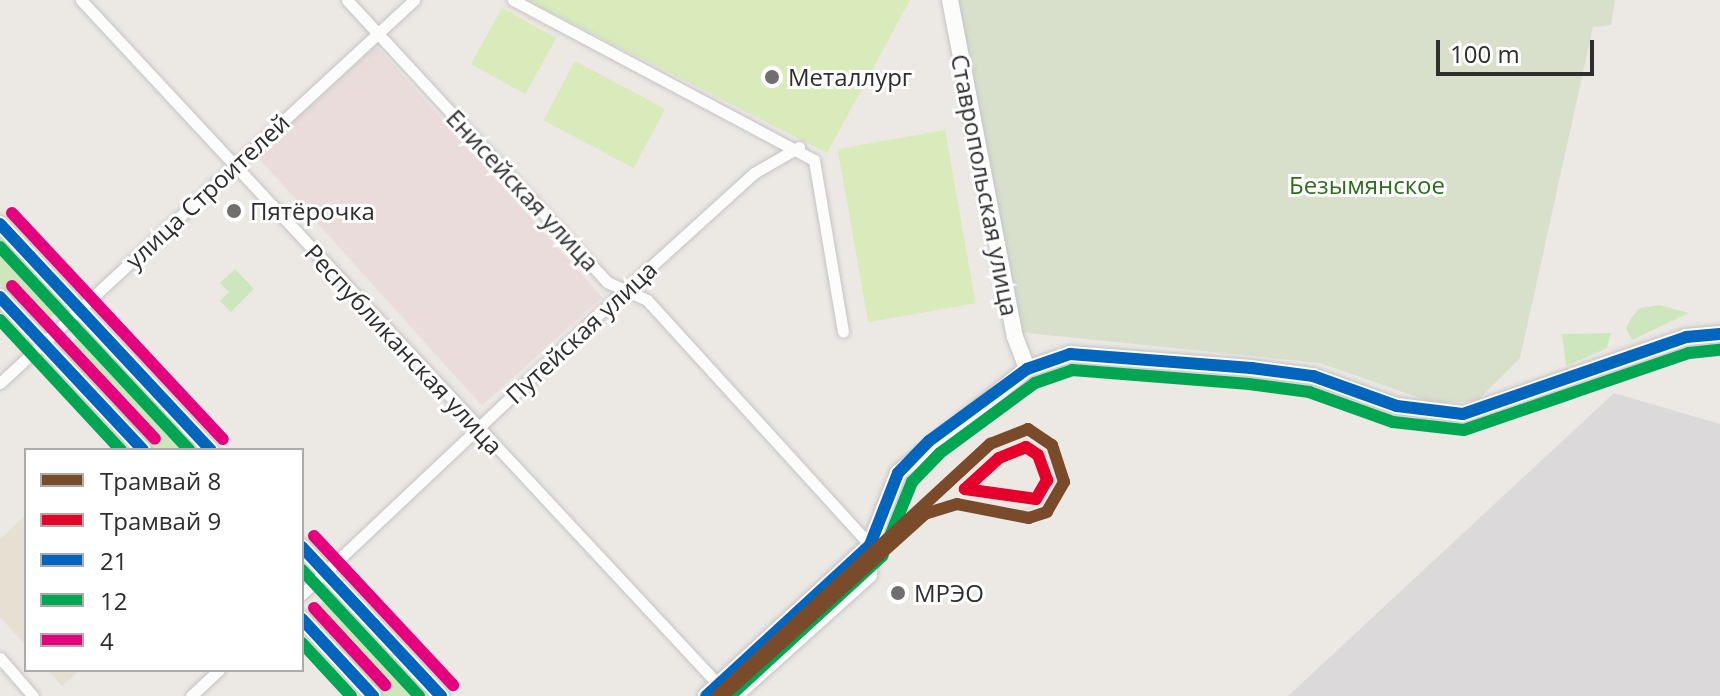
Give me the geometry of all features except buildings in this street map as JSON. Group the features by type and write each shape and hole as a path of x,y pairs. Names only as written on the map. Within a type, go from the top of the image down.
{"street":[{"name":"Республиканская улица","path":"81,0 722,693"},
{"name":"Енисейская улица","path":"347,0 607,282 647,300 870,545"},
{"name":"улица Строителей","path":"0,383 414,0"},
{"path":"513,0 799,147 814,160 843,332"},
{"name":"Ставропольская улица","path":"950,0 1015,337 1027,369"},
{"name":"Путейская улица","path":"304,592 754,173 799,147"},
{"path":"0,224 209,448"},
{"path":"0,297 141,448"},
{"path":"722,693 870,545 898,473 1027,369 1070,354 1251,368 1313,376 1397,406 1463,414 1656,346 1720,334"},
{"path":"304,549 441,696"},
{"path":"304,621 373,696"},
{"path":"0,658 33,696"},
{"path":"191,696 217,672"}],"shaded area":[{"path":"376,46 602,297 482,406 256,154"},
{"path":"1614,393 1720,424 1720,696 1288,696"},
{"path":"24,517 24,644 0,617 0,539"},
{"path":"49,672 78,672 62,686"}],"green space":[{"name":"Металлург","path":"527,0 910,0 827,153"},
{"name":"Безымянское","path":"957,0 1615,0 1611,25 1593,27 1520,358 1477,401 1434,403 1320,363 1017,332"},
{"path":"502,8 556,38 525,94 471,64"},
{"path":"575,61 665,109 634,168 544,120"},
{"path":"945,130 976,303 868,322 838,149"},
{"path":"0,232 67,303 41,327 0,284"},
{"path":"235,269 254,289 231,312 220,301 229,292 220,283"},
{"path":"1659,305 1689,313 1632,340 1626,329 1631,318 1640,308"},
{"path":"87,328 199,448 149,448 61,353"},
{"path":"1611,333 1607,348 1566,366 1562,334"},
{"path":"334,591 433,696 376,696 304,619"}],"tram line":[{"name":"8","path":"717,696 990,444 1028,429 1052,445 1064,482 1047,512 1029,518 957,504 925,514 723,696"},
{"path":"916,512 1006,438 1026,434 1049,447 1059,472 1042,504 1011,514"},
{"name":"9","path":"1026,447 1038,455 1047,480 1036,499 965,489 999,458 1026,447"}],"transit line":[{"name":"4","path":"12,213 223,439"},
{"name":"21","path":"0,224 209,448"},
{"name":"12","path":"0,247 187,448"},
{"name":"4","path":"12,286 155,439"},
{"name":"21","path":"0,297 141,448"},
{"name":"12","path":"0,320 119,448"},
{"name":"21","path":"706,696 870,545 898,473 929,441 1027,369 1070,354 1251,368 1313,376 1397,406 1463,414 1686,337 1720,334"},
{"name":"12","path":"730,696 882,556 912,482 940,453 1035,383 1072,370 1249,384 1309,392 1393,422 1464,430 1689,353 1720,350"},
{"name":"4","path":"314,536 453,685"},
{"name":"21","path":"304,549 441,696"},
{"name":"12","path":"304,572 419,696"},
{"name":"4","path":"314,608 385,685"},
{"name":"21","path":"304,621 373,696"},
{"name":"12","path":"304,645 351,696"}],"place":[{"name":"Металлург","path":"772,77"},
{"name":"Пятёрочка","path":"234,211"},
{"name":"МРЭО","path":"898,593"}]}
